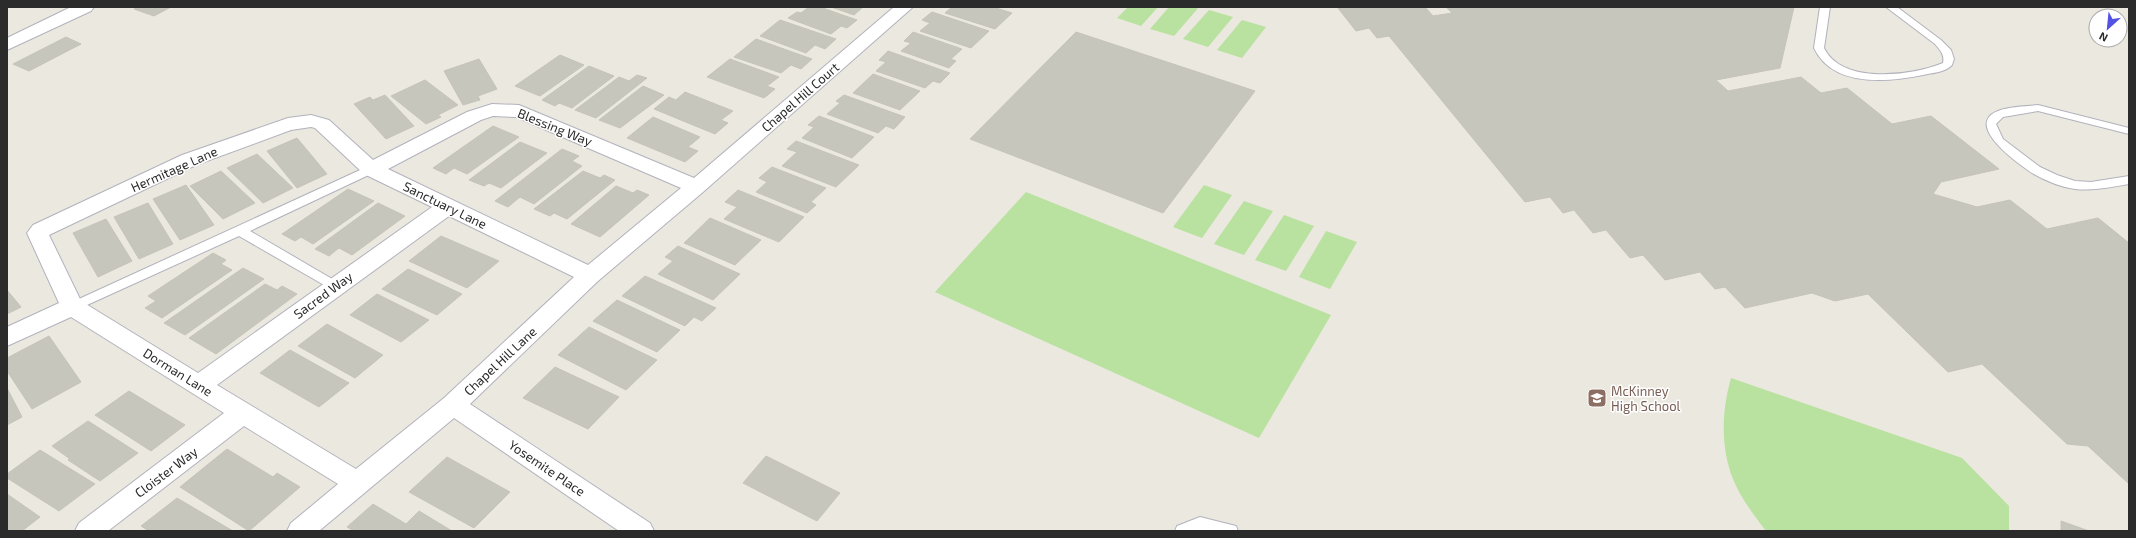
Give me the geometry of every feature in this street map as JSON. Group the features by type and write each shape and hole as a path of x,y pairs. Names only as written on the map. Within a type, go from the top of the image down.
{"street":[{"path":"44,7 65,17"},
{"path":"7,45 85,7"},
{"name":"Chapel Hill Court","path":"696,187 904,7"},
{"name":"Blessing Way","path":"371,169 474,116 492,110 508,109 519,111 696,187"},
{"name":"Sanctuary Lane","path":"311,121 322,124 371,169 590,275"},
{"name":"Hermitage Lane","path":"72,307 38,233 41,230 189,160 288,124 311,121"},
{"name":"Chapel Hill Lane","path":"300,531 453,405 590,275 696,187"},
{"name":"Sacred Way","path":"199,384 448,206"},
{"path":"7,337 72,307"},
{"name":"Dorman Lane","path":"72,307 199,384 357,483"},
{"name":"Yosemite Place","path":"453,405 642,531"},
{"name":"Cloister Way","path":"88,531 244,412"}],"lane":[{"path":"1825,7 1819,48 1830,63 1843,71 1862,77 1879,79 1936,69 1947,65 1949,59 1943,46 1891,7"},
{"path":"2129,131 2038,108 1996,116 1991,124 1995,137 2028,164 2045,174 2069,183 2090,186 2129,180"},
{"path":"72,307 240,231 371,169"},
{"path":"240,231 336,286"},
{"path":"1182,531 1200,522 1231,531"}],"green space":[{"path":"1128,7 1158,7 1141,26 1117,18"},
{"path":"1169,7 1199,7 1174,36 1150,29"},
{"path":"1209,10 1233,17 1208,47 1183,39"},
{"path":"1242,20 1266,27 1242,58 1217,50"},
{"path":"1204,185 1232,195 1202,238 1173,227"},
{"path":"1026,192 1331,315 1259,438 935,292"},
{"path":"1244,201 1273,211 1244,255 1214,244"},
{"path":"1284,215 1314,226 1286,271 1255,260"},
{"path":"1326,231 1357,242 1330,289 1299,277"},
{"path":"1731,378 1962,458 2009,506 2009,531 1766,531 1739,492 1733,479 1726,454 1724,441 1724,415"}],"building":[{"path":"138,7 171,7 154,16 134,9"},
{"path":"809,7 820,7 857,20 847,28 841,26 831,34 788,18 797,12 801,13"},
{"path":"831,7 863,7 854,15"},
{"path":"952,7 993,7 1012,13 995,29 945,13"},
{"path":"1425,7 1433,16 1452,13 1446,7 1794,7 1780,68 1716,80 1728,91 1801,77 1821,93 1847,88 1892,124 1931,116 1999,169 1941,182 1933,194 1977,207 2010,200 2047,229 2098,218 2129,243 2129,484 2088,446 2067,444 1982,364 1948,372 1868,294 1835,301 1812,293 1745,308 1725,287 1715,289 1700,272 1665,280 1643,255 1630,258 1606,230 1593,233 1574,210 1563,213 1550,197 1525,202 1389,36 1377,38 1369,28 1356,31 1338,8"},
{"path":"932,12 989,31 971,48 920,31 930,23 922,20"},
{"path":"780,20 836,39 825,49 815,45 806,53 760,36"},
{"path":"913,32 962,49 951,59 956,61 949,68 901,51 911,43 904,41"},
{"path":"1076,32 1255,91 1163,213 970,139"},
{"path":"66,37 81,44 29,71 13,64"},
{"path":"756,39 812,59 801,69 791,65 781,73 734,57"},
{"path":"888,51 950,73 940,83 933,81 925,88 876,71 886,62 879,60"},
{"path":"560,55 584,65 540,96 515,86"},
{"path":"479,59 497,89 478,96 480,100 463,105 444,71"},
{"path":"730,59 779,77 767,86 775,89 764,98 707,77"},
{"path":"589,66 614,76 572,108 559,103 555,106 542,100"},
{"path":"873,74 920,91 900,110 853,93"},
{"path":"637,75 647,78 596,118 575,110 619,77 629,81"},
{"path":"425,80 458,105 438,115 441,117 426,124 391,96"},
{"path":"643,86 664,95 620,128 599,120"},
{"path":"685,92 733,111 721,120 728,123 715,134 654,109 669,97 676,100"},
{"path":"385,95 414,126 386,139 354,104 370,97 373,100"},
{"path":"844,95 905,117 894,129 886,126 878,133 827,114 840,103 836,101"},
{"path":"819,116 874,137 852,158 802,138 814,127 808,125"},
{"path":"653,117 700,137 688,147 698,151 685,162 627,138"},
{"path":"493,126 519,137 467,174 454,168 446,174 433,168"},
{"path":"297,138 327,174 297,188 267,151"},
{"path":"796,141 859,165 836,187 782,166 797,152 787,149"},
{"path":"520,142 547,153 501,188 489,183 484,186 469,180"},
{"path":"562,149 579,156 572,161 582,166 534,204 520,197 508,207 495,201"},
{"path":"257,154 293,188 263,203 227,168"},
{"path":"772,167 826,188 811,202 816,205 807,213 756,192 767,182 759,178"},
{"path":"221,171 255,203 223,219 190,186"},
{"path":"583,171 600,178 604,175 615,180 567,219 554,213 550,216 534,209"},
{"path":"186,185 214,225 180,240 153,199"},
{"path":"616,186 633,193 637,190 649,195 600,237 571,224"},
{"path":"348,189 374,201 313,244 301,237 295,241 282,234"},
{"path":"738,190 804,217 779,242 724,219 737,207 725,202"},
{"path":"148,203 173,244 139,259 114,217"},
{"path":"378,203 405,216 352,255 339,248 329,256 315,249"},
{"path":"710,218 761,240 735,265 684,243"},
{"path":"106,219 132,261 98,277 73,233"},
{"path":"441,236 499,261 467,288 409,261"},
{"path":"678,246 740,274 713,300 658,274 673,261 665,257"},
{"path":"213,253 226,260 221,264 232,270 162,318 145,308 156,301 148,296"},
{"path":"243,268 264,279 185,335 164,323"},
{"path":"408,269 462,294 437,315 382,289"},
{"path":"645,276 716,308 702,321 694,317 685,326 622,296"},
{"path":"265,284 277,290 282,286 297,294 216,354 189,338"},
{"path":"7,290 21,307 7,314"},
{"path":"377,294 429,320 401,342 350,315"},
{"path":"617,300 680,330 657,352 593,321"},
{"path":"327,324 383,355 355,378 298,346"},
{"path":"589,327 657,360 626,390 558,355"},
{"path":"49,336 81,382 32,409 7,371 7,358"},
{"path":"290,350 349,383 319,407 260,373"},
{"path":"555,367 619,397 588,429 523,398"},
{"path":"7,388 22,417 7,425"},
{"path":"129,391 185,425 151,451 95,415"},
{"path":"88,421 138,453 100,481 68,460 70,459 52,446"},
{"path":"227,449 273,477 277,473 300,487 249,531 180,487"},
{"path":"40,450 95,484 59,511 7,478 7,474"},
{"path":"766,456 840,493 817,521 743,483"},
{"path":"447,457 510,492 474,528 409,492"},
{"path":"7,494 40,517 22,531 7,531"},
{"path":"177,498 233,531 149,531 141,526"},
{"path":"373,504 406,524 419,511 452,531 354,531 347,527"},
{"path":"2061,521 2089,531 2061,531"}],"place":[{"name":"McKinney High School","path":"1597,398"}]}
